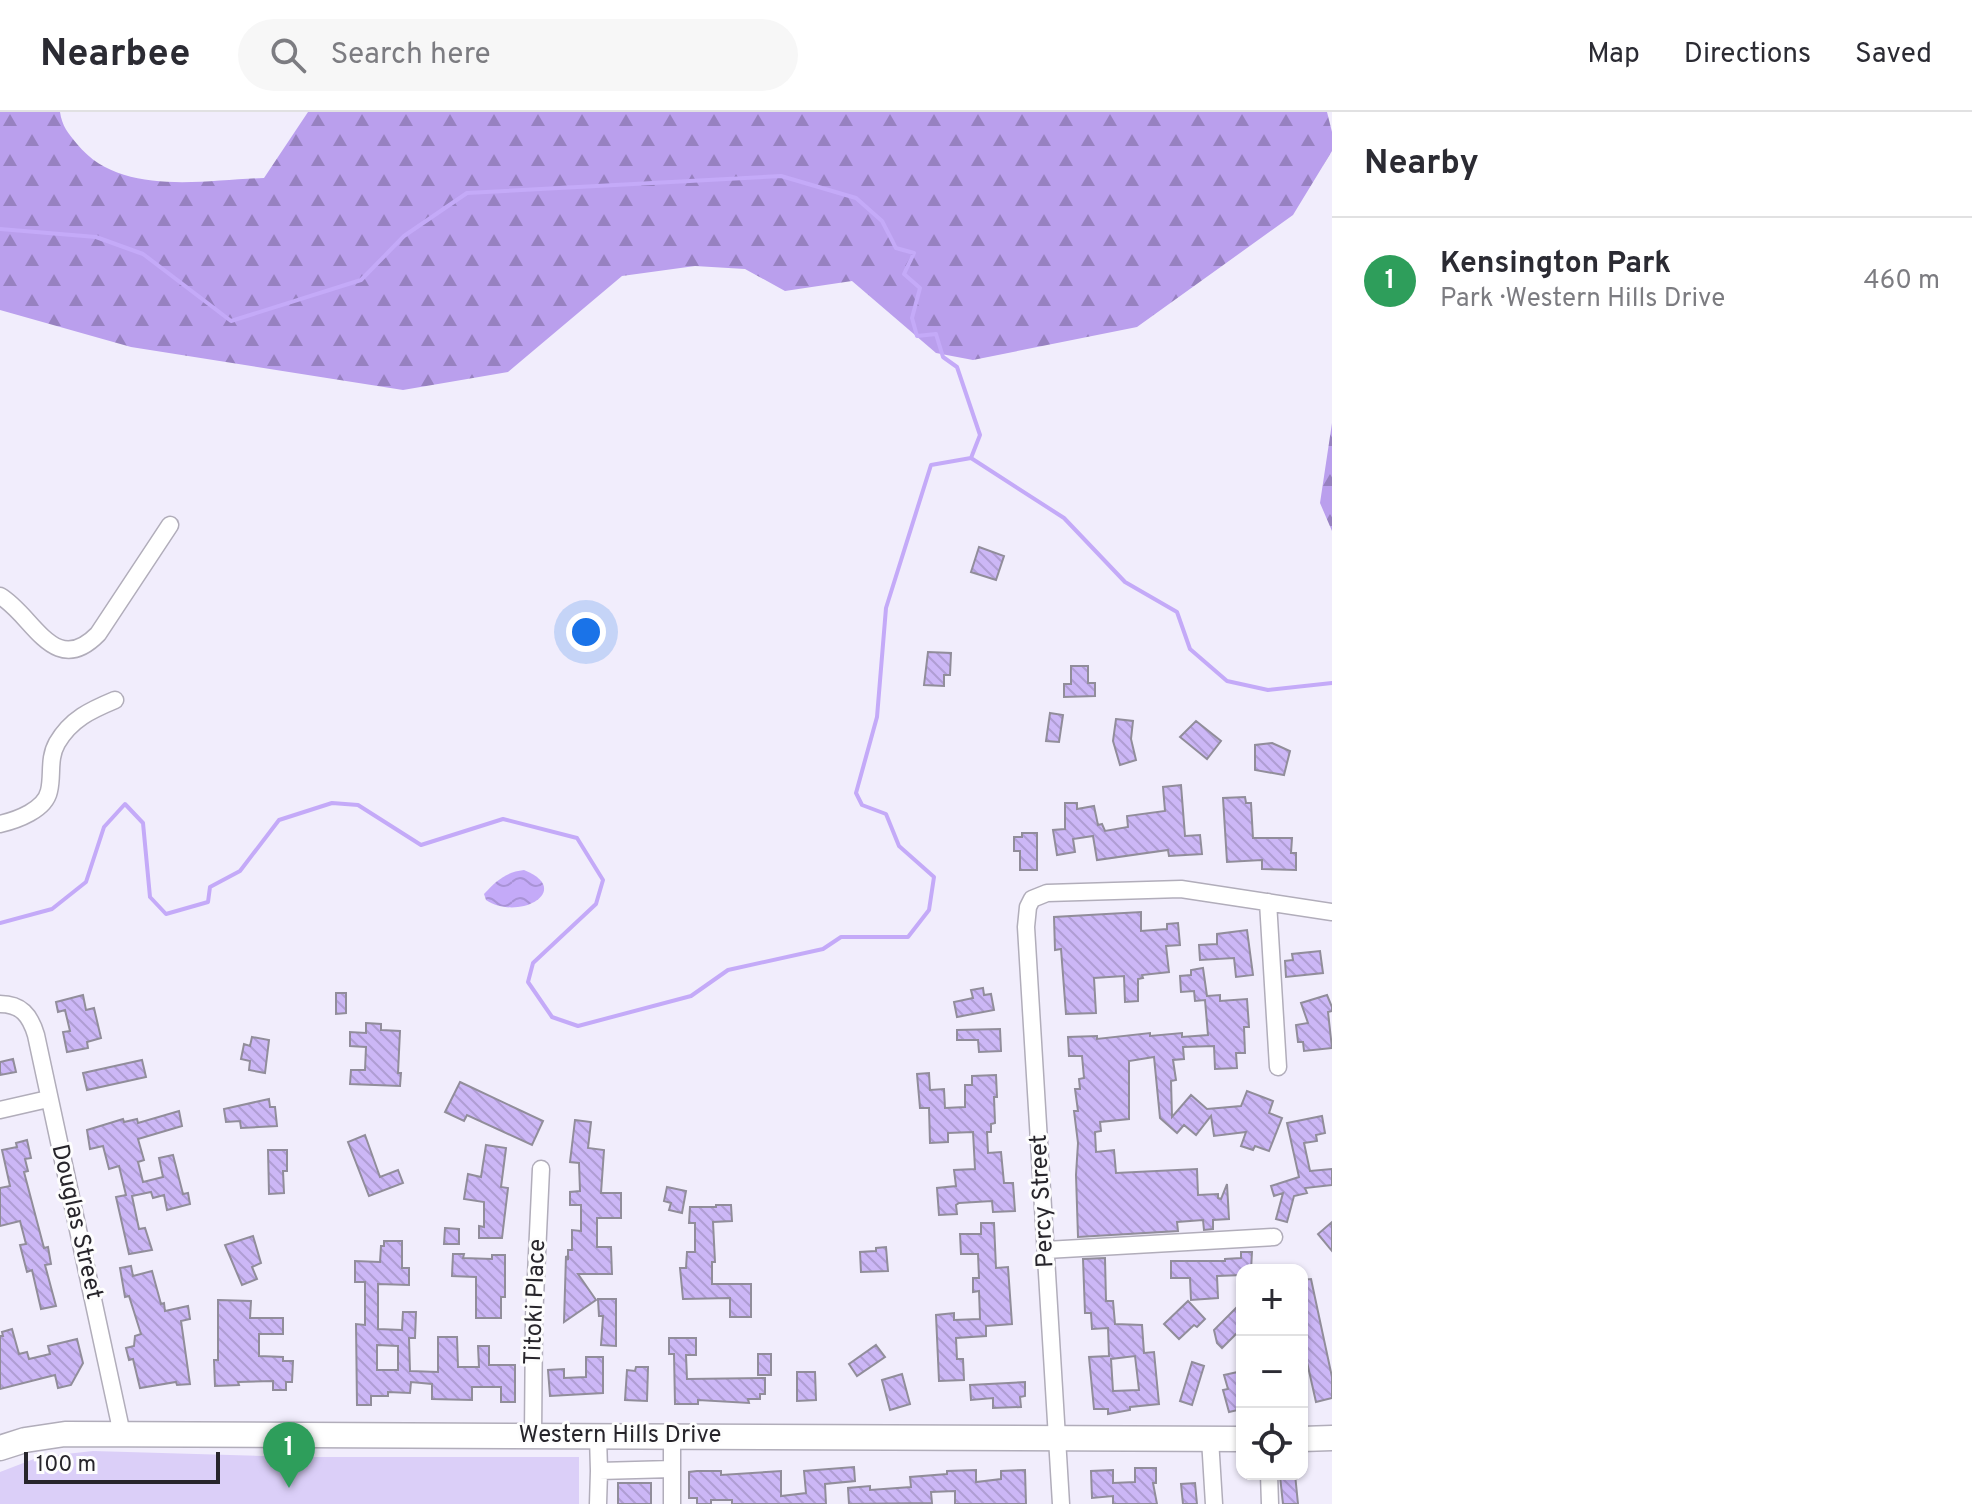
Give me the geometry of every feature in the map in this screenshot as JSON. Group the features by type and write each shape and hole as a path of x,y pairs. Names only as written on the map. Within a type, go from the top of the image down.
{"highway":[{"name":"Western Hills Drive","path":"0,1448 25,1440 65,1434 1236,1439"},
{"path":"1308,1439 1332,1438"}],"street":[{"path":"0,596 50,644 61,649 88,645 170,525"},
{"path":"0,824 41,806 49,792 55,745 64,732 84,713 115,700"},
{"name":"Percy Street","path":"1061,1504 1026,927 1028,907 1038,895 1149,888 1181,889 1268,902"},
{"path":"1278,1067 1268,902 1332,912"},
{"name":"Douglas Street","path":"0,1004 9,1004 25,1011 36,1035 122,1434"},
{"path":"0,1110 48,1099"},
{"name":"Titoki Place","path":"533,1436 534,1319 541,1169"},
{"path":"1046,1250 1274,1237"},
{"path":"598,1436 598,1504"},
{"path":"672,1436 672,1504"},
{"path":"1210,1439 1214,1504"},
{"path":"599,1471 672,1469"},
{"path":"1269,1480 1270,1504"}],"green space":[{"path":"0,112 60,112 68,133 95,161 139,179 164,182 264,178 308,112 1327,112 1332,132 1332,151 1293,215 1137,327 973,360 936,353 852,281 785,291 745,269 695,266 622,276 508,372 403,390 131,347 0,310"},
{"path":"1332,423 1332,531 1320,503"}],"shaded area":[{"path":"93,1451 300,1457 579,1457 579,1504 0,1504 0,1472 39,1457"}],"water":[{"path":"524,870 538,878 544,886 543,894 536,901 513,907 499,906 486,900 484,894 497,881"}],"building":[{"path":"979,547 1004,556 996,580 971,572"},
{"path":"928,652 951,653 950,675 944,675 944,686 924,685"},
{"path":"1071,666 1088,666 1088,683 1095,683 1095,696 1064,697 1064,684 1071,684"},
{"path":"1050,713 1063,715 1059,742 1046,741"},
{"path":"1116,719 1133,721 1131,739 1136,760 1120,765 1113,741"},
{"path":"1196,721 1221,741 1207,759 1180,737"},
{"path":"1272,743 1290,751 1284,775 1255,770 1255,745"},
{"path":"1181,785 1185,836 1200,835 1202,854 1169,856 1168,850 1097,860 1093,836 1073,839 1075,852 1057,855 1053,830 1065,829 1065,803 1077,803 1077,809 1094,806 1098,825 1102,824 1105,831 1128,827 1127,816 1165,811 1163,787"},
{"path":"1245,797 1246,803 1251,803 1253,838 1292,838 1291,853 1296,853 1296,870 1262,869 1262,860 1227,862 1223,798"},
{"path":"1022,833 1037,833 1037,870 1020,870 1020,851 1014,851 1014,837 1022,837"},
{"path":"1141,912 1141,931 1167,929 1167,924 1178,923 1180,945 1166,946 1169,972 1142,975 1143,978 1138,979 1138,1001 1125,1002 1124,976 1094,978 1096,1013 1066,1014 1061,949 1055,950 1054,917"},
{"path":"1247,930 1253,975 1236,977 1234,958 1200,960 1199,945 1217,944 1217,934"},
{"path":"1320,951 1323,973 1286,977 1285,961 1293,960 1292,954"},
{"path":"1203,968 1207,996 1220,995 1220,1001 1247,999 1249,1027 1244,1027 1245,1053 1236,1053 1237,1068 1215,1069 1214,1046 1183,1047 1184,1059 1173,1060 1176,1080 1171,1081 1172,1117 1191,1095 1207,1109 1241,1106 1247,1091 1273,1101 1269,1113 1282,1118 1269,1151 1255,1146 1253,1150 1241,1146 1246,1132 1214,1136 1211,1116 1196,1135 1184,1125 1177,1133 1160,1118 1154,1057 1129,1061 1129,1119 1100,1122 1101,1131 1095,1132 1096,1152 1114,1150 1116,1173 1197,1169 1198,1195 1218,1194 1221,1199 1227,1184 1229,1219 1213,1220 1213,1229 1204,1230 1203,1220 1177,1222 1178,1231 1078,1237 1078,1143 1074,1111 1078,1111 1075,1089 1080,1089 1079,1079 1084,1078 1082,1056 1069,1056 1068,1037 1097,1036 1097,1039 1150,1033 1150,1036 1182,1033 1182,1037 1208,1035 1205,1000 1195,1001 1194,991 1181,992 1180,976 1191,975 1191,970"},
{"path":"983,988 984,995 991,994 994,1010 957,1017 954,1002 973,998 971,990"},
{"path":"336,993 346,993 346,1013 336,1014"},
{"path":"83,995 86,1010 94,1008 101,1038 87,1042 88,1048 67,1052 63,1032 70,1031 65,1010 58,1012 56,1002"},
{"path":"1327,995 1332,1007 1332,1011 1328,1012 1332,1048 1304,1051 1303,1042 1298,1042 1296,1025 1308,1023 1301,1003"},
{"path":"366,1023 381,1024 381,1030 400,1031 400,1086 350,1084 351,1070 365,1070 366,1047 350,1046 350,1032 366,1033"},
{"path":"1000,1029 1001,1051 979,1052 978,1040 957,1040 957,1030"},
{"path":"252,1037 269,1040 265,1073 249,1070 250,1061 241,1059 244,1044 250,1046"},
{"path":"13,1059 16,1072 0,1075 0,1062"},
{"path":"142,1060 146,1077 87,1090 83,1073"},
{"path":"929,1073 930,1090 944,1089 945,1108 965,1107 965,1085 972,1085 972,1076 996,1075 995,1123 991,1124 991,1132 987,1132 988,1153 1001,1152 1004,1183 1013,1183 1015,1211 993,1212 992,1201 959,1203 956,1205 957,1214 939,1215 937,1188 956,1186 954,1170 975,1169 973,1132 948,1133 948,1142 930,1143 929,1108 920,1108 917,1074"},
{"path":"460,1082 543,1121 532,1145 467,1115 464,1121 445,1112"},
{"path":"269,1099 270,1107 275,1107 277,1126 241,1128 240,1121 226,1122 224,1109"},
{"path":"179,1111 182,1126 138,1139 144,1160 138,1162 143,1182 163,1177 159,1158 173,1155 183,1194 188,1193 190,1204 167,1210 164,1195 153,1198 151,1192 132,1196 139,1229 145,1228 152,1250 129,1254 116,1197 126,1195 119,1166 109,1169 103,1146 90,1149 87,1130 123,1119 124,1122 137,1119 138,1123"},
{"path":"1322,1116 1325,1133 1316,1135 1317,1141 1304,1143 1310,1171 1332,1169 1332,1185 1305,1188 1307,1193 1294,1196 1287,1222 1276,1219 1283,1193 1274,1196 1271,1186 1299,1177 1287,1123"},
{"path":"575,1120 591,1122 588,1148 604,1150 601,1193 621,1193 621,1218 597,1218 597,1247 611,1247 612,1274 578,1274 596,1300 564,1322 566,1256 568,1260 568,1250 572,1250 572,1230 581,1231 581,1205 570,1205 570,1192 580,1191 579,1163 570,1162"},
{"path":"365,1135 380,1177 398,1170 403,1183 369,1196 348,1142"},
{"path":"27,1140 31,1158 25,1159 28,1171 24,1172 44,1248 48,1247 51,1264 45,1265 56,1306 41,1309 32,1270 27,1272 20,1245 26,1244 20,1221 0,1226 0,1188 10,1186 2,1150 17,1147 16,1143"},
{"path":"486,1145 506,1148 501,1187 508,1188 502,1238 479,1238 479,1226 484,1227 484,1202 464,1199 468,1174 481,1177"},
{"path":"268,1150 287,1150 287,1171 283,1171 284,1193 269,1194"},
{"path":"667,1187 686,1191 682,1213 669,1210 671,1203 664,1201"},
{"path":"731,1205 732,1221 713,1222 715,1262 712,1262 712,1284 751,1284 751,1317 730,1317 730,1298 683,1299 680,1268 686,1268 687,1252 695,1252 695,1223 689,1223 690,1207"},
{"path":"1332,1222 1332,1251 1318,1234"},
{"path":"981,1223 994,1223 996,1268 1008,1267 1012,1324 986,1326 986,1336 956,1338 957,1359 963,1359 964,1380 939,1381 936,1315 954,1313 954,1320 980,1319 979,1291 973,1292 973,1278 979,1278 978,1254 961,1254 960,1234 981,1234"},
{"path":"445,1228 459,1229 459,1244 444,1244"},
{"path":"253,1236 261,1263 252,1267 257,1279 242,1285 225,1245"},
{"path":"384,1241 402,1241 402,1268 409,1268 409,1285 378,1284 378,1329 402,1330 403,1312 416,1312 415,1338 409,1338 410,1371 438,1372 438,1337 457,1337 458,1367 479,1367 478,1346 489,1346 489,1365 515,1365 515,1402 501,1402 501,1387 472,1387 472,1400 432,1399 432,1384 411,1382 410,1393 388,1392 388,1396 371,1396 371,1405 357,1405 356,1324 365,1325 365,1282 355,1282 355,1261 380,1262 381,1246 384,1246","holes":["377,1345 398,1346 398,1370 377,1370"]},
{"path":"886,1247 888,1271 861,1272 860,1252"},
{"path":"1241,1252 1252,1252 1251,1264 1236,1264 1236,1275 1217,1276 1218,1298 1191,1300 1190,1278 1171,1278 1171,1261 1241,1258"},
{"path":"453,1254 464,1254 463,1258 492,1259 492,1255 505,1255 505,1297 501,1297 501,1318 476,1318 476,1277 452,1276"},
{"path":"1105,1258 1106,1301 1113,1301 1115,1324 1142,1325 1144,1353 1154,1352 1159,1404 1130,1407 1130,1410 1108,1414 1108,1409 1094,1409 1089,1357 1109,1356 1108,1328 1092,1329 1091,1313 1085,1313 1083,1259","holes":["1135,1356 1139,1390 1113,1391 1111,1359"]},
{"path":"131,1266 133,1276 152,1271 165,1311 188,1306 190,1319 181,1321 190,1384 177,1385 176,1382 140,1388 133,1359 129,1360 126,1348 134,1346 135,1336 141,1334 129,1296 125,1297 120,1268"},
{"path":"1308,1279 1311,1279 1332,1377 1332,1398 1316,1402 1308,1367"},
{"path":"598,1299 616,1299 616,1346 601,1345 603,1316 599,1316"},
{"path":"218,1300 251,1301 250,1318 283,1318 283,1334 259,1334 259,1356 283,1357 283,1361 293,1361 292,1382 286,1382 286,1390 273,1390 273,1381 215,1386"},
{"path":"1188,1301 1205,1319 1179,1339 1164,1324"},
{"path":"1236,1308 1236,1334 1222,1348 1217,1343 1214,1330"},
{"path":"12,1329 19,1354 27,1352 29,1359 50,1354 48,1346 77,1339 83,1363 71,1385 58,1388 55,1375 0,1389 0,1336 3,1336 2,1332"},
{"path":"669,1338 696,1338 696,1355 686,1355 687,1379 765,1378 765,1394 760,1394 760,1399 748,1399 749,1403 698,1400 698,1404 675,1404 674,1354 669,1354"},
{"path":"876,1345 885,1357 857,1376 849,1364"},
{"path":"758,1354 771,1354 771,1375 758,1375"},
{"path":"586,1357 603,1357 603,1393 550,1396 548,1370 564,1369 564,1378 586,1377"},
{"path":"1192,1362 1204,1366 1192,1405 1180,1401"},
{"path":"636,1367 648,1367 647,1401 625,1400 627,1370 635,1371"},
{"path":"797,1372 815,1372 816,1400 797,1401"},
{"path":"1236,1372 1236,1410 1229,1412 1223,1390 1228,1389 1224,1375"},
{"path":"902,1374 910,1404 890,1410 882,1380"},
{"path":"1025,1382 1025,1396 1020,1397 1021,1407 993,1408 993,1398 971,1400 970,1385"},
{"path":"854,1467 855,1481 825,1484 826,1504 732,1504 732,1500 711,1500 711,1504 697,1504 697,1498 689,1498 689,1472 721,1471 721,1475 781,1471 781,1496 806,1493 804,1471"},
{"path":"1135,1468 1156,1468 1156,1483 1153,1483 1157,1504 1113,1504 1113,1496 1092,1498 1091,1471 1113,1470 1113,1483 1135,1482"},
{"path":"976,1470 976,1482 1001,1479 1001,1471 1025,1470 1026,1504 955,1504 955,1491 931,1492 932,1503 849,1504 848,1488 911,1487 910,1477"},
{"path":"1280,1480 1296,1480 1298,1504 1283,1504"},
{"path":"618,1483 651,1483 651,1504 618,1504"},
{"path":"1195,1483 1197,1504 1183,1504 1181,1484"}],"waterway":[{"path":"0,229 96,237 143,254 231,321 361,280 404,236 467,193 781,176 856,198 882,221 896,248 914,253 904,274 920,288 912,318 917,336 936,334 943,357 957,367 980,435 971,458"},
{"path":"0,923 52,909 86,882 104,827 125,804 143,823 150,897 166,914 208,902 210,887 240,871 279,820 332,803 358,805 421,845 503,819 577,838 603,880 596,904 533,963 528,982 552,1017 578,1026 691,996 728,970 823,949 841,937 908,937 929,910 934,877 899,846 886,814 862,805 856,793 877,717 886,608 931,465 971,458 1064,518 1125,582 1177,612 1190,649 1227,681 1268,690 1332,683"}],"place":[{"name":"Kensington Park","path":"289,1488"}]}
